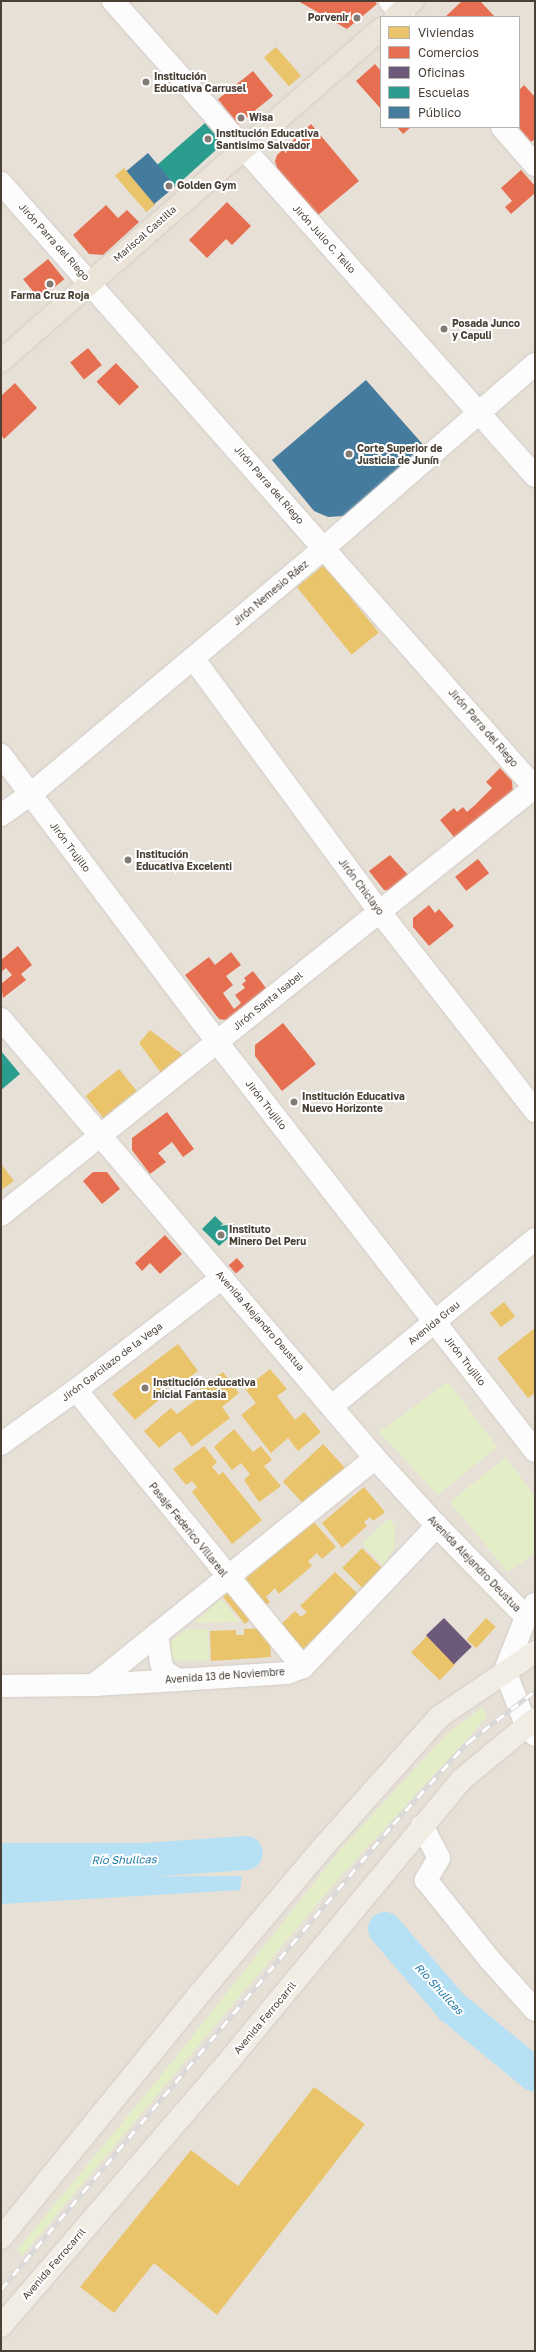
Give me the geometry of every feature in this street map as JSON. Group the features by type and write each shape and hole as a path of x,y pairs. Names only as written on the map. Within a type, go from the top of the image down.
{"highway":[{"name":"Mariscal Castilla","path":"1,362 89,282 380,30"}],"main road":[{"path":"1,2238 196,1998 325,1845 439,1717 535,1652"},
{"name":"Avenida Ferrocarril","path":"1,2326 218,2074 461,1780 532,1726"}],"street":[{"name":"Jirón Julio C. Tello","path":"113,1 535,476"},
{"path":"503,128 535,165"},
{"name":"Jirón Parra del Riego","path":"1,183 535,787"},
{"name":"Jirón Nemesio Ráez","path":"1,815 31,794 324,548 535,364"},
{"name":"Jirón Chiclayo","path":"193,658 379,911 535,1111"},
{"name":"Jirón Trujillo","path":"1,755 217,1042 535,1451"},
{"name":"Jirón Santa Isabel","path":"1,1215 535,787"},
{"name":"Avenida Alejandro Deustua","path":"1,1019 375,1458 437,1526 530,1611"},
{"name":"Avenida Grau","path":"332,1406 535,1239"},
{"name":"Jirón Garcilazo de la Vega","path":"1,1444 76,1390 222,1278"},
{"name":"Pasaje Federico Villareal","path":"76,1390 228,1578 303,1667"},
{"path":"94,1685 375,1458"},
{"name":"Avenida 13 de Noviembre","path":"1,1686 94,1685 287,1673 303,1667 437,1526"},
{"path":"530,1611 505,1671 532,1726"},
{"path":"157,1634 161,1663 164,1671 178,1680"},
{"path":"422,1826 439,1858 426,1880 490,1960 535,2010"}],"shaded area":[{"path":"1,1 535,1 535,2351 1,2351"}],"green space":[{"path":"448,1382 497,1447 438,1495 379,1432"},
{"path":"506,1457 535,1497 535,1553 508,1572 450,1502"},
{"path":"390,1518 395,1528 394,1548 383,1566 362,1543"},
{"path":"221,1599 240,1622 194,1623"},
{"path":"187,1629 208,1629 209,1660 173,1660 168,1644"},
{"path":"483,1707 487,1717 338,1879 22,2256 17,2250 169,2066 340,1850 448,1733"}],"water":[{"path":"242,1876 240,1890 1,1904 1,1877"}],"building: Viviendas":[{"path":"276,47 301,76 289,86 264,57"},
{"path":"124,168 155,204 146,212 115,176"},
{"path":"324,565 379,633 352,655 297,587"},
{"path":"150,1030 183,1055 161,1073 139,1043"},
{"path":"119,1069 137,1091 103,1118 86,1096"},
{"path":"1,1164 14,1181 1,1190"},
{"path":"504,1302 515,1316 501,1327 490,1313"},
{"path":"535,1328 535,1393 528,1398 497,1358"},
{"path":"178,1344 198,1371 180,1384 171,1382 155,1393 160,1399 135,1420 112,1394"},
{"path":"270,1369 287,1389 277,1396 295,1420 304,1412 321,1432 298,1451 288,1438 271,1453 241,1415 256,1403 245,1389"},
{"path":"223,1372 239,1393 222,1407 230,1418 192,1447 180,1431 159,1448 144,1431 171,1408 177,1414 200,1397 196,1392"},
{"path":"234,1429 253,1452 261,1446 272,1460 264,1466 281,1486 259,1502 244,1480 250,1474 241,1463 232,1470 214,1447"},
{"path":"323,1444 346,1468 305,1506 283,1482"},
{"path":"204,1446 217,1462 212,1467 219,1475 223,1472 262,1520 232,1544 192,1492 197,1487 192,1481 186,1485 173,1469"},
{"path":"364,1487 385,1512 373,1521 370,1517 364,1522 367,1526 342,1548 322,1523"},
{"path":"314,1522 336,1547 322,1559 317,1553 308,1561 312,1566 279,1594 275,1588 266,1597 270,1602 245,1624 223,1597"},
{"path":"362,1548 384,1570 364,1590 342,1568"},
{"path":"335,1572 359,1595 301,1651 278,1627 295,1611 301,1617 307,1612 300,1606"},
{"path":"486,1618 496,1627 476,1648 467,1640"},
{"path":"269,1628 271,1657 211,1661 210,1631 236,1630 236,1635 244,1635 244,1629"},
{"path":"427,1636 456,1664 440,1680 411,1653"},
{"path":"314,2087 365,2124 217,2315 154,2263 114,2313 80,2287 191,2150 238,2186"}],"building: Comercios":[{"path":"298,1 375,1 377,4 347,29"},
{"path":"462,1 480,1 494,16 446,16"},
{"path":"375,64 380,70 380,108 356,81"},
{"path":"253,71 273,96 238,124 218,99"},
{"path":"524,85 535,97 535,139 531,142 519,128 520,89"},
{"path":"311,124 359,181 317,216 277,168 275,161 277,155"},
{"path":"398,128 410,128 403,134"},
{"path":"521,170 535,186 535,193 511,214 505,207 512,201 501,188"},
{"path":"227,202 251,226 232,245 226,239 207,258 189,240"},
{"path":"106,205 118,218 127,210 139,222 103,255 89,254 73,235"},
{"path":"48,259 64,279 39,299 23,279"},
{"path":"88,348 102,365 84,380 70,362"},
{"path":"116,363 139,387 120,405 97,382"},
{"path":"15,383 37,408 4,439 1,435 1,396"},
{"path":"500,768 512,781 513,793 458,842 440,820 454,808 457,812 463,807 467,812 492,788 486,782"},
{"path":"390,855 410,877 392,891 384,890 369,871"},
{"path":"478,859 489,873 466,891 455,877"},
{"path":"429,905 435,913 439,909 454,926 429,946 413,927 413,918"},
{"path":"18,946 32,965 21,974 26,980 3,998 1,984 12,975 6,968 1,972 1,960"},
{"path":"231,952 241,965 226,976 233,985 223,993 234,1009 241,1003 235,995 245,988 242,984 246,981 244,978 253,971 269,992 231,1021 219,1019 185,975 209,957 215,965"},
{"path":"283,1023 316,1064 282,1091 255,1056 255,1045"},
{"path":"167,1112 194,1149 183,1157 172,1142 158,1153 166,1162 150,1174 132,1150 132,1138"},
{"path":"93,1172 107,1172 120,1189 102,1204 83,1181"},
{"path":"165,1235 182,1254 160,1274 150,1263 142,1271 135,1263"},
{"path":"237,1258 244,1266 236,1274 229,1265"}],"building: Oficinas":[{"path":"444,1618 472,1647 454,1664 426,1635"}],"building: Escuelas":[{"path":"205,123 219,139 217,149 176,186 157,165"},
{"path":"1,1051 20,1074 1,1090"},
{"name":"Instituto Minero Del Peru","path":"215,1216 223,1224 220,1226 234,1224 239,1229 219,1246 202,1229"}],"building: Público":[{"path":"148,153 176,186 154,204 127,171"},
{"name":"Corte Superior de Justicia de Junín","path":"366,380 426,448 344,516 328,517 314,511 272,460"}],"waterway":[{"name":"Río Shullcas","path":"1,1860 145,1860 246,1853"},
{"name":"Rio Shullcas","path":"385,1929 452,2007 535,2075"}],"railway":[{"path":"1,2289 393,1824 468,1742 535,1691"}],"place":[{"name":"Porvenir","path":"357,18"},
{"name":"Institución Educativa Carrusel","path":"146,82"},
{"name":"Wisa","path":"241,118"},
{"name":"Institución Educativa Santisimo Salvador","path":"208,139"},
{"name":"Golden Gym","path":"169,186"},
{"name":"Farma Cruz Roja","path":"50,284"},
{"name":"Posada Junco y Capuli","path":"444,329"},
{"name":"Corte Superior de Justicia de Junín","path":"349,454"},
{"name":"Institución Educativa Excelenti","path":"128,860"},
{"name":"Institución Educativa Nuevo Horizonte","path":"294,1102"},
{"name":"Instituto Minero Del Peru","path":"221,1235"},
{"name":"Institución educativa inicial Fantasia","path":"145,1388"}]}
